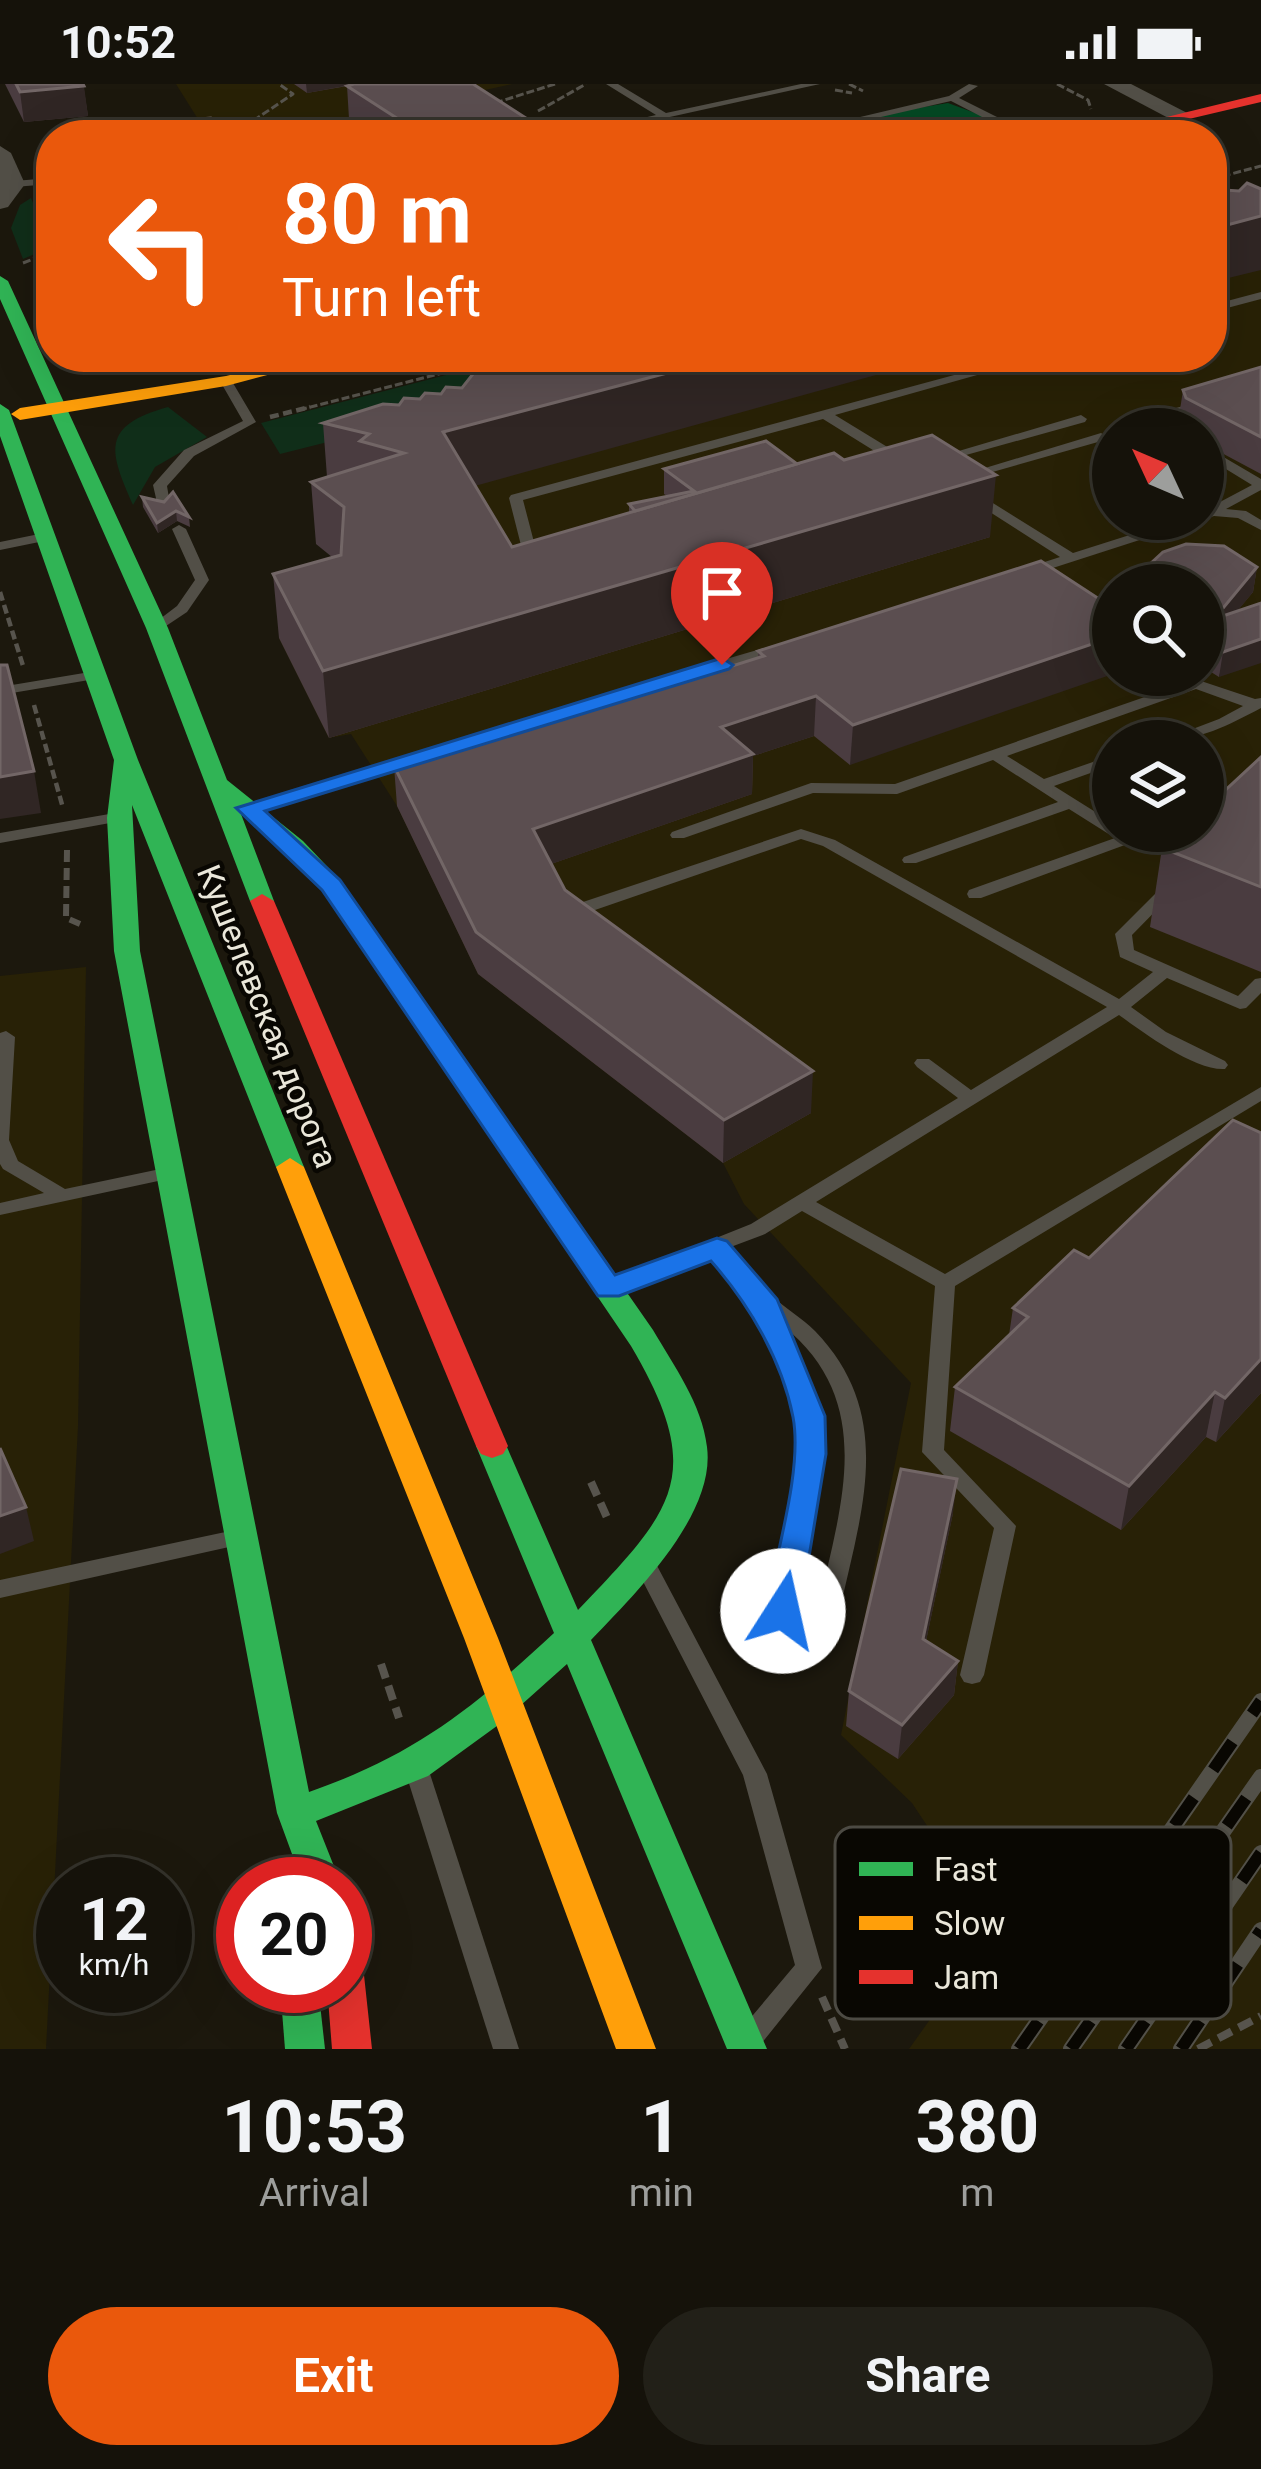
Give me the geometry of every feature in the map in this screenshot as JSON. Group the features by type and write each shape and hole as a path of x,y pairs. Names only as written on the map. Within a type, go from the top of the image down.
{"main road":[{"path":"1147,120 1261,98"},
{"name":"Кушелевская дорога","path":"10,273 36,344"},
{"name":"Кушелевская дорога","path":"46,372 157,628 261,898 744,2049"},
{"path":"1,409 55,396 226,381 264,372"},
{"path":"55,396 93,374"},
{"name":"Кушелевская дорога","path":"1,409 126,760 481,1639 636,2049"},
{"path":"126,760 119,818 121,904 167,1174 295,1813 312,1857"},
{"path":"214,781 328,881 608,1288 680,1406 689,1441 690,1481 675,1517 531,1679 473,1728 415,1766 295,1813"},
{"path":"261,898 266,886 282,877 328,881"},
{"path":"127,923 160,906 188,914"},
{"path":"295,1813 296,1857"},
{"path":"302,2013 305,2049"},
{"path":"349,2013 352,2049"}],"street":[{"path":"1114,84 1181,116"},
{"path":"0,153 7,193"}],"lane":[{"path":"611,84 665,116"},
{"path":"646,120 815,84"},
{"path":"855,120 952,98 973,86"},
{"path":"952,98 995,120"},
{"path":"7,193 36,185"},
{"path":"1227,305 1261,296"},
{"path":"534,568 516,498 979,372"},
{"path":"163,503 160,485 174,464 250,422 226,381"},
{"path":"1189,408 1216,400"},
{"path":"824,414 915,470"},
{"path":"931,460 1082,419"},
{"path":"1071,558 947,480 1092,439"},
{"path":"1224,462 1261,485 1224,506"},
{"path":"1224,514 1241,514 1261,526"},
{"path":"157,628 182,609 202,580 179,529"},
{"path":"0,546 44,536"},
{"path":"1015,576 1045,574 1071,558 1128,540"},
{"path":"654,685 789,644"},
{"path":"0,691 94,675"},
{"path":"1224,692 1258,704"},
{"path":"678,836 811,788 897,789 1146,696"},
{"path":"1220,720 1258,704"},
{"path":"248,808 541,719"},
{"path":"995,755 1092,816"},
{"path":"1042,784 1092,767"},
{"path":"910,860 1070,802"},
{"path":"0,838 119,818"},
{"path":"589,907 802,834 850,854 1120,1007 1160,1036 1219,1065"},
{"path":"975,894 1092,852"},
{"path":"1184,874 1123,934 1126,953 1240,1004 1261,983"},
{"path":"608,1288 717,1248 802,1202 1120,1007 1165,971"},
{"path":"6,1037 0,1139 10,1165 62,1195"},
{"path":"923,1063 971,1099"},
{"path":"945,1283 1261,1093"},
{"path":"0,1209 167,1174"},
{"path":"802,1202 945,1283"},
{"path":"717,1248 762,1299 799,1323 835,1366 856,1407 859,1450 827,1618 813,1625 796,1622 783,1611 810,1454 809,1416 762,1299"},
{"path":"945,1283 933,1452 1005,1526 972,1675"},
{"path":"0,1589 240,1537"},
{"path":"641,1557 755,1774 808,1968 744,2049"},
{"path":"415,1766 499,2047"}],"path":[{"path":"254,120 293,94 279,84"},
{"path":"495,103 555,84"},
{"path":"538,111 586,84"},
{"path":"849,84 863,91"},
{"path":"1057,84 1088,100 1094,120"},
{"path":"1227,174 1261,166"},
{"path":"250,422 446,372"},
{"path":"68,825 66,918 83,925"},
{"path":"381,1664 400,1722"},
{"path":"808,1968 845,2049"},
{"path":"1198,2049 1261,2016"}],"shaded area":[{"path":"176,84 512,84 349,120 199,120"},
{"path":"1261,242 1261,2049 909,2049 930,2019 1231,2019 1231,1827 928,1827 912,1803 841,1735 911,1383 744,1204 723,1163 478,974 397,806 351,734 329,738 279,638 421,597 376,524 759,372 1227,372 1227,248"},
{"path":"86,967 78,1426 56,1857 36,1857 36,2013 48,2013 46,2049 0,2049 0,976"}],"green space":[{"path":"948,103 988,120 846,120"},
{"path":"31,198 36,210 36,253 23,259 11,228 20,205"},
{"path":"458,372 493,372 543,388 280,454 261,423"},
{"path":"168,407 207,437 155,467 133,505 119,470 116,443 130,423"}],"building":[{"path":"16,84 83,84 84,86 20,92"},
{"path":"473,84 529,120 400,120 347,86"},
{"path":"1247,183 1261,189 1261,216 1227,225 1227,190 1239,191"},
{"path":"1261,367 1261,437 1224,418 1224,408 1205,408 1186,398 1183,390"},
{"path":"475,372 671,372 443,432 512,547 834,453 844,460 932,435 996,475 323,671 273,574 341,555 344,507 311,482 404,453 360,441 369,434 323,423 383,404 399,405 404,398 441,394 446,387 462,388"},
{"path":"766,441 797,464 635,511 629,504 694,491 664,469"},
{"path":"173,492 189,517 176,511 157,523 142,497 164,502"},
{"path":"1186,544 1224,546 1257,567 1224,607 1224,564 1150,564 1163,552"},
{"path":"1041,561 1092,594 1092,644 853,725 816,696 721,727 753,754 533,829 565,890 813,1071 724,1120 476,932 394,766 684,673 691,679 764,656 758,651"},
{"path":"1261,603 1261,639 1224,652 1224,616"},
{"path":"0,665 7,665 34,771 0,777"},
{"path":"1261,757 1261,887 1172,852 1224,852 1224,791"},
{"path":"1233,1120 1261,1133 1261,1359 1225,1398 1215,1392 1129,1486 955,1387 1028,1317 1013,1308 1074,1250 1089,1258"},
{"path":"0,1448 26,1507 0,1516"},
{"path":"901,1469 957,1479 923,1639 958,1661 902,1725 849,1691"}],"railway":[{"path":"1173,1827 1261,1701"},
{"path":"1226,1827 1261,1777"},
{"path":"1231,1897 1261,1853"},
{"path":"1231,1975 1261,1930"},
{"path":"1019,2049 1040,2019"},
{"path":"1071,2049 1092,2019"},
{"path":"1126,2049 1147,2019"},
{"path":"1181,2049 1201,2019"}],"traffic: fast":[{"path":"0,281 36,356"},
{"path":"44,372 49,383"},
{"path":"49,383 157,628 262,901"},
{"path":"0,410 126,760 290,1167"},
{"path":"126,760 119,818 127,951 295,1813 312,1857"},
{"path":"214,781 294,846 331,885 642,1338 676,1398 691,1448 692,1465 682,1500 657,1542 622,1586 533,1674 415,1765 295,1813"},
{"path":"492,1446 747,2049"},
{"path":"302,2013 305,2049"}],"traffic: slow":[{"path":"20,414 264,372"},
{"path":"290,1167 481,1638 636,2049"}],"traffic: jam":[{"path":"1166,120 1261,98"},
{"path":"262,901 492,1446"},
{"path":"349,2013 352,2049"}],"route":[{"path":"722,665 248,808 331,885 608,1288 717,1248 762,1299 809,1416 810,1454 783,1611"}]}
